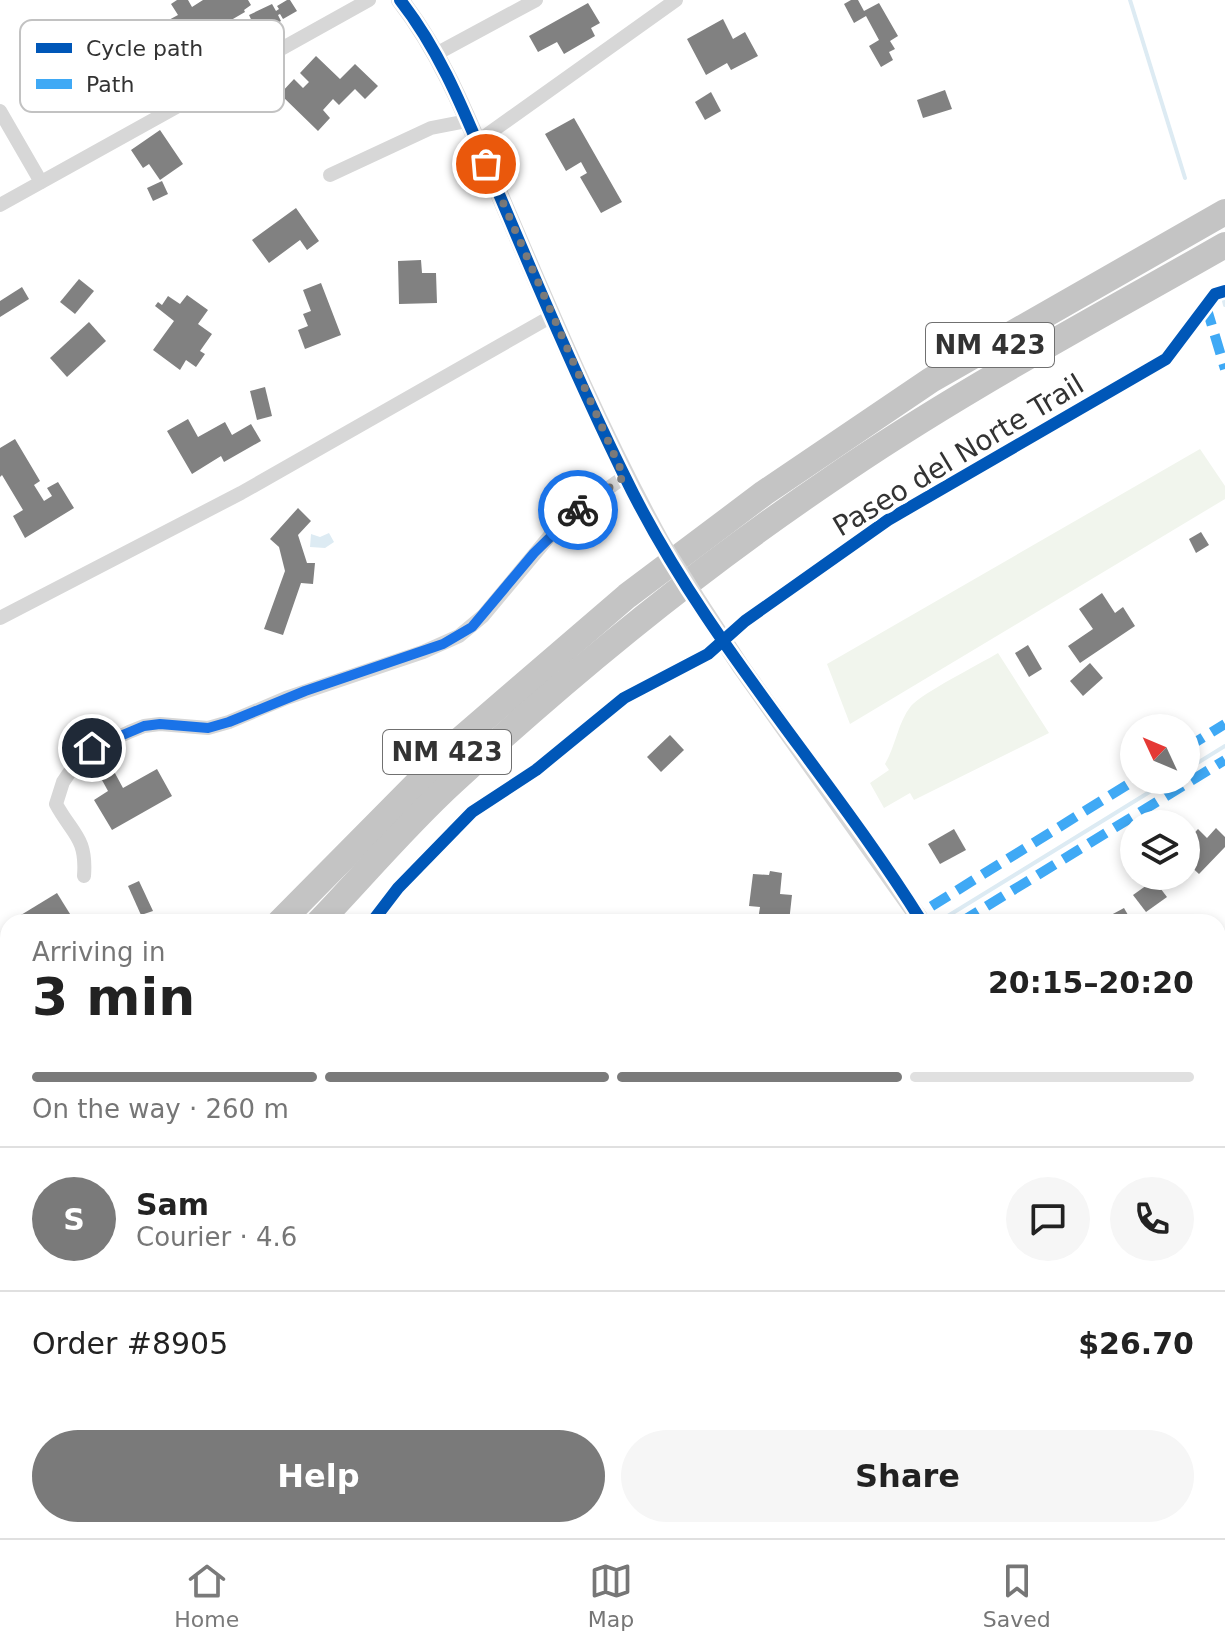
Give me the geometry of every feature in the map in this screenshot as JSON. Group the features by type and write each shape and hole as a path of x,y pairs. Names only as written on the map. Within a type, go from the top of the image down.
{"highway":[{"name":"NM 423","path":"288,914 462,738 627,596 764,493 931,380 1225,212"},
{"name":"NM 423","path":"327,914 451,784 641,620 762,528 832,478 954,401 1225,245"}],"street":[{"path":"284,47 369,0"},
{"path":"400,0 421,27 436,54 624,477 662,544 741,667 917,914"},
{"path":"436,54 536,0"},
{"path":"477,142 676,0"},
{"path":"0,111 41,182"},
{"path":"0,205 167,112"},
{"path":"330,175 431,128 467,121"},
{"path":"0,618 241,493 552,316"},
{"path":"84,876 86,855 76,831 56,804 63,782 82,754 144,726 160,724 208,728 229,722 286,698 423,652 459,636 483,616 553,532 624,477"}],"shaded area":[{"path":"1200,449 1225,486 1225,499 850,724 827,664"},
{"path":"329,533 334,542 325,548 310,547 311,534 320,537"},
{"path":"998,653 1049,733 914,800 910,793 884,808 870,783 889,770 885,764 911,706 939,686"}],"building":[{"path":"177,0 188,0 192,7 203,0 248,0 251,5 231,20 169,20 178,15 171,4"},
{"path":"290,0 297,11 283,19 278,15 280,20 251,20 249,15 272,4 276,11 279,9 277,6"},
{"path":"858,0 864,11 879,3 898,36 890,41 895,49 889,52 893,60 881,67 869,46 879,40 866,16 854,23 844,4"},
{"path":"588,3 600,23 591,28 595,36 564,54 557,42 538,52 529,36"},
{"path":"723,19 733,39 745,32 758,56 731,70 727,63 706,75 687,39"},
{"path":"316,56 340,79 355,64 378,86 365,99 355,89 339,105 333,99 323,110 330,118 318,131 284,98 284,90 294,79 303,88 309,82 300,73"},
{"path":"945,90 952,109 923,118 917,100"},
{"path":"711,92 721,111 705,120 695,102"},
{"path":"574,118 622,202 601,213 580,177 587,173 581,162 566,171 545,134"},
{"path":"160,130 183,164 160,180 149,164 143,168 131,150"},
{"path":"162,181 168,194 153,201 147,188"},
{"path":"296,208 319,241 307,250 300,240 269,263 252,240"},
{"path":"421,260 422,273 436,273 437,303 399,304 398,261"},
{"path":"79,279 94,291 75,314 60,302"},
{"path":"321,283 341,335 305,349 298,330 308,326 303,314 311,311 303,290"},
{"path":"22,287 29,299 0,317 0,301"},
{"path":"187,295 208,310 198,324 212,334 200,351 205,354 196,367 186,360 180,370 153,350 174,321 155,306 158,302 162,305 168,296 180,304"},
{"path":"89,322 106,341 67,377 50,358"},
{"path":"265,387 272,416 257,420 250,391"},
{"path":"188,419 198,437 225,422 232,435 251,424 261,441 224,462 221,456 192,474 167,431"},
{"path":"15,439 40,481 34,485 44,501 52,496 47,488 58,482 74,508 25,538 13,516 23,510 2,475 0,477 0,448"},
{"path":"298,508 311,521 298,535 307,563 315,563 313,584 301,583 283,635 264,629 285,571 279,547 270,539"},
{"path":"1201,532 1209,545 1196,553 1189,539"},
{"path":"1102,593 1115,613 1123,607 1135,626 1080,663 1068,646 1093,629 1079,609"},
{"path":"1028,645 1042,669 1029,677 1015,653"},
{"path":"1090,663 1103,678 1083,696 1070,681"},
{"path":"670,735 684,750 661,772 647,757"},
{"path":"110,764 123,788 157,769 172,796 112,830 94,800 108,791 97,771"},
{"path":"1216,828 1225,837 1225,847 1200,873 1200,831 1207,838"},
{"path":"954,829 966,850 940,864 928,844"},
{"path":"770,871 782,873 780,894 792,895 790,914 759,914 760,907 749,906 753,874 769,875"},
{"path":"139,881 153,911 141,914 128,886"},
{"path":"1140,890 1162,890 1167,897 1146,912 1133,895"},
{"path":"57,893 70,914 23,914"},
{"path":"1124,908 1127,914 1113,914"}],"waterway":[{"path":"1130,0 1185,178"},
{"path":"1224,301 1225,305"},
{"path":"1200,761 1225,746"},
{"path":"951,914 1146,794"}],"marked path":[{"path":"1206,306 1225,369"},
{"path":"1200,739 1225,724"},
{"path":"974,914 1225,760"},
{"path":"919,914 1120,789"}],"cycle path":[{"path":"400,0 430,44 454,90 574,368 655,534 728,648 917,914"},
{"name":"Paseo del Norte Trail","path":"378,914 398,888 472,812 536,770 624,698 708,654 745,621 888,520 1166,359 1215,294 1225,291"}],"way so far":[{"path":"486,164 624,477 578,510"}],"route":[{"path":"92,748 144,726 160,724 208,728 229,722 305,691 443,644 472,627 553,532 578,510"}]}
